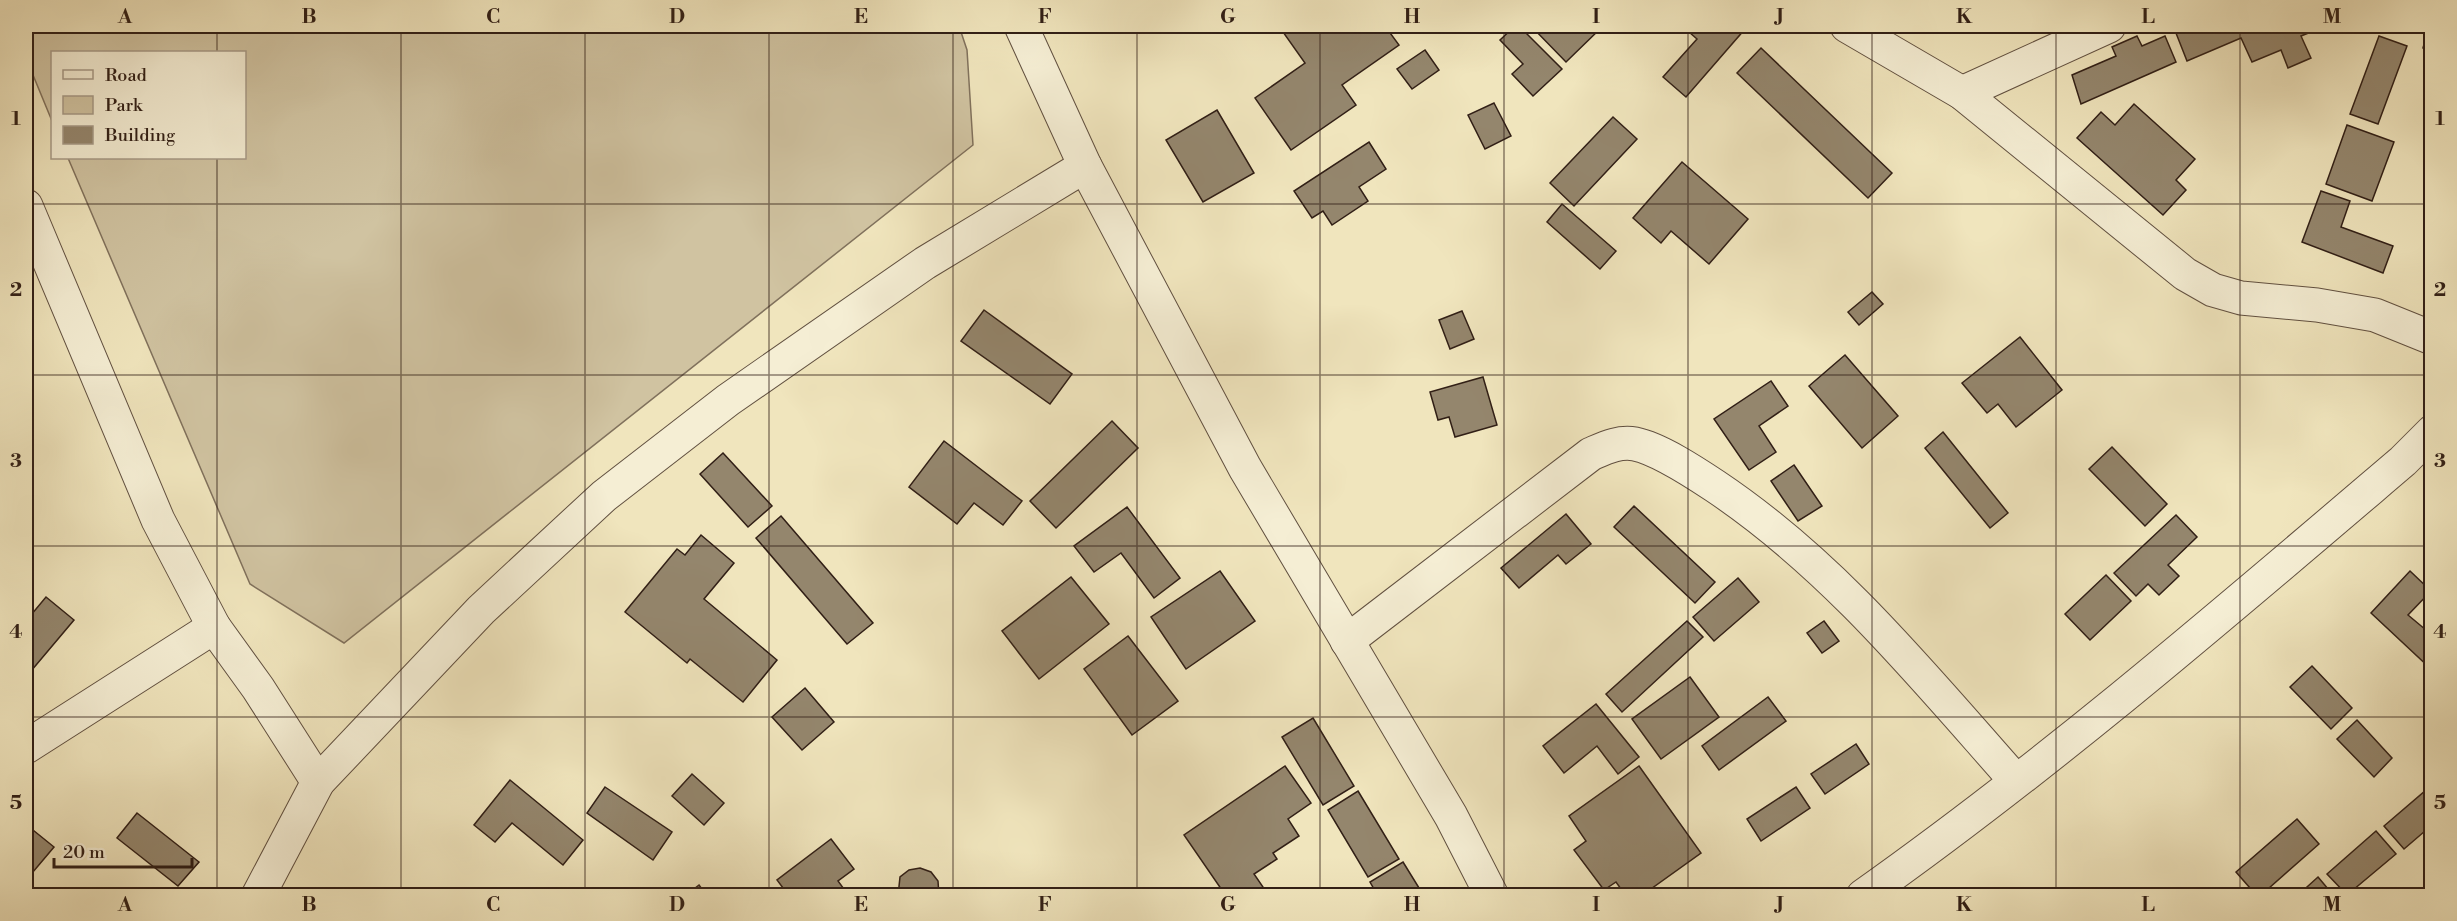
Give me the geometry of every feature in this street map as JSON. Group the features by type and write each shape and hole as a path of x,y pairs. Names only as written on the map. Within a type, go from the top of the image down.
{"street":[{"path":"1021,26 1085,166 1245,468 1450,816 1492,896"},
{"path":"1847,26 1962,93 2185,274 2212,290 2241,298 2318,305 2375,315 2432,338"},
{"path":"1962,93 2109,26"},
{"path":"258,896 318,782 481,610 604,496 728,400 925,263 1085,166"},
{"path":"26,206 158,520 214,627 258,688 318,782"},
{"path":"1863,896 1940,841 2168,661 2403,461 2432,432"},
{"path":"1347,641 1591,454 1612,445 1635,444 1686,466 1759,515 1833,579 1892,641 2016,781"},
{"path":"26,747 214,627"}],"green space":[{"path":"26,26 959,26 967,50 973,145 344,643 250,584 68,159 246,159 246,51 51,51 51,119 26,58"}],"building":[{"path":"1292,26 1385,26 1399,45 1342,85 1356,105 1291,150 1255,98 1305,63 1283,32"},
{"path":"1515,26 1519,26 1562,69 1533,96 1512,74 1523,64 1500,40"},
{"path":"1531,26 1603,26 1566,62"},
{"path":"1695,26 1741,26 1745,29 1686,97 1663,77 1697,39 1689,32"},
{"path":"2180,26 2326,26 2301,36 2311,58 2288,68 2281,50 2252,62 2241,38 2187,61 2174,28"},
{"path":"2429,26 2432,26 2432,50 2423,48"},
{"path":"2137,36 2142,46 2165,36 2176,62 2081,104 2072,75 2116,56 2112,47"},
{"path":"2379,36 2407,46 2378,124 2350,114"},
{"path":"1761,48 1892,173 1868,198 1737,73"},
{"path":"1425,50 1439,70 1412,89 1397,69"},
{"path":"1494,103 1511,136 1485,149 1468,115"},
{"path":"2134,104 2195,159 2176,180 2186,190 2163,215 2077,138 2101,112 2115,125"},
{"path":"1217,110 1254,173 1203,202 1166,140"},
{"path":"1613,117 1637,139 1574,206 1550,183"},
{"path":"2347,125 2394,142 2372,201 2326,184"},
{"path":"1369,142 1386,169 1359,187 1368,201 1332,225 1323,211 1312,218 1294,191"},
{"path":"1682,162 1748,219 1709,264 1671,231 1661,243 1633,218"},
{"path":"2321,191 2350,201 2341,227 2393,246 2383,273 2302,242"},
{"path":"1562,204 1616,251 1600,269 1547,222"},
{"path":"1872,292 1883,304 1859,325 1848,312"},
{"path":"984,310 1072,374 1050,404 961,341"},
{"path":"1462,311 1474,339 1450,349 1439,320"},
{"path":"2020,337 2062,390 2016,427 1998,404 1987,413 1962,383"},
{"path":"1845,355 1898,416 1862,448 1809,386"},
{"path":"1483,377 1497,425 1455,437 1449,417 1438,420 1430,392"},
{"path":"1771,381 1788,406 1759,426 1776,452 1749,470 1714,419"},
{"path":"1112,421 1138,448 1056,528 1030,501"},
{"path":"1943,432 2008,513 1990,528 1925,448"},
{"path":"944,441 1022,501 1003,525 974,503 957,524 909,487"},
{"path":"2112,447 2167,504 2145,526 2089,469"},
{"path":"723,453 772,506 748,527 700,474"},
{"path":"1794,465 1822,506 1798,521 1771,481"},
{"path":"1634,506 1715,582 1695,603 1614,527"},
{"path":"1127,507 1180,578 1154,598 1121,553 1094,572 1074,546"},
{"path":"1566,514 1591,544 1566,564 1558,555 1519,588 1501,568"},
{"path":"2176,515 2197,537 2168,565 2179,576 2159,595 2148,584 2136,596 2114,573"},
{"path":"781,516 873,623 847,644 756,538"},
{"path":"701,535 734,563 704,599 777,660 743,702 690,659 687,663 625,612 677,549 685,555"},
{"path":"1220,571 1255,621 1186,669 1151,617"},
{"path":"2410,571 2431,591 2408,615 2432,635 2432,670 2371,613"},
{"path":"2106,575 2131,601 2090,640 2065,614"},
{"path":"1071,577 1109,624 1039,679 1002,631"},
{"path":"1738,578 1759,602 1714,641 1693,617"},
{"path":"46,597 74,620 26,677 26,621"},
{"path":"1687,621 1703,637 1622,712 1606,694"},
{"path":"1824,621 1839,641 1822,653 1807,633"},
{"path":"1128,636 1178,701 1132,735 1084,669"},
{"path":"2312,666 2352,708 2331,729 2290,687"},
{"path":"1690,677 1719,717 1661,759 1632,719"},
{"path":"805,688 834,722 802,750 772,717"},
{"path":"1768,697 1786,721 1719,770 1702,746"},
{"path":"1596,704 1639,757 1618,774 1597,746 1564,773 1543,746"},
{"path":"1313,718 1354,786 1323,805 1282,737"},
{"path":"2357,720 2392,758 2374,777 2337,739"},
{"path":"1856,744 1869,764 1825,794 1811,774"},
{"path":"1285,766 1311,803 1288,819 1299,836 1273,853 1277,859 1254,874 1263,887 1251,896 1226,896 1184,835"},
{"path":"1639,766 1701,853 1641,896 1626,896 1616,882 1604,890 1574,850 1586,841 1569,816"},
{"path":"692,774 724,803 704,825 672,796"},
{"path":"510,780 583,840 563,865 512,823 495,842 474,825"},
{"path":"2432,785 2432,825 2404,849 2384,826"},
{"path":"605,787 672,832 653,860 587,813"},
{"path":"1796,787 1810,808 1761,841 1747,819"},
{"path":"1358,791 1399,859 1368,877 1328,810"},
{"path":"137,813 199,862 178,886 117,838"},
{"path":"2297,819 2319,844 2260,896 2257,896 2236,872"},
{"path":"28,826 54,847 33,872 26,865"},
{"path":"2376,831 2396,854 2347,895 2327,874"},
{"path":"831,839 854,869 838,881 849,896 789,896 777,880"},
{"path":"1403,862 1424,896 1378,896 1370,882"},
{"path":"920,868 931,872 938,881 939,896 898,896 900,877 909,870"},
{"path":"2318,877 2334,896 2297,896"},
{"path":"699,885 707,896 685,896"}]}
